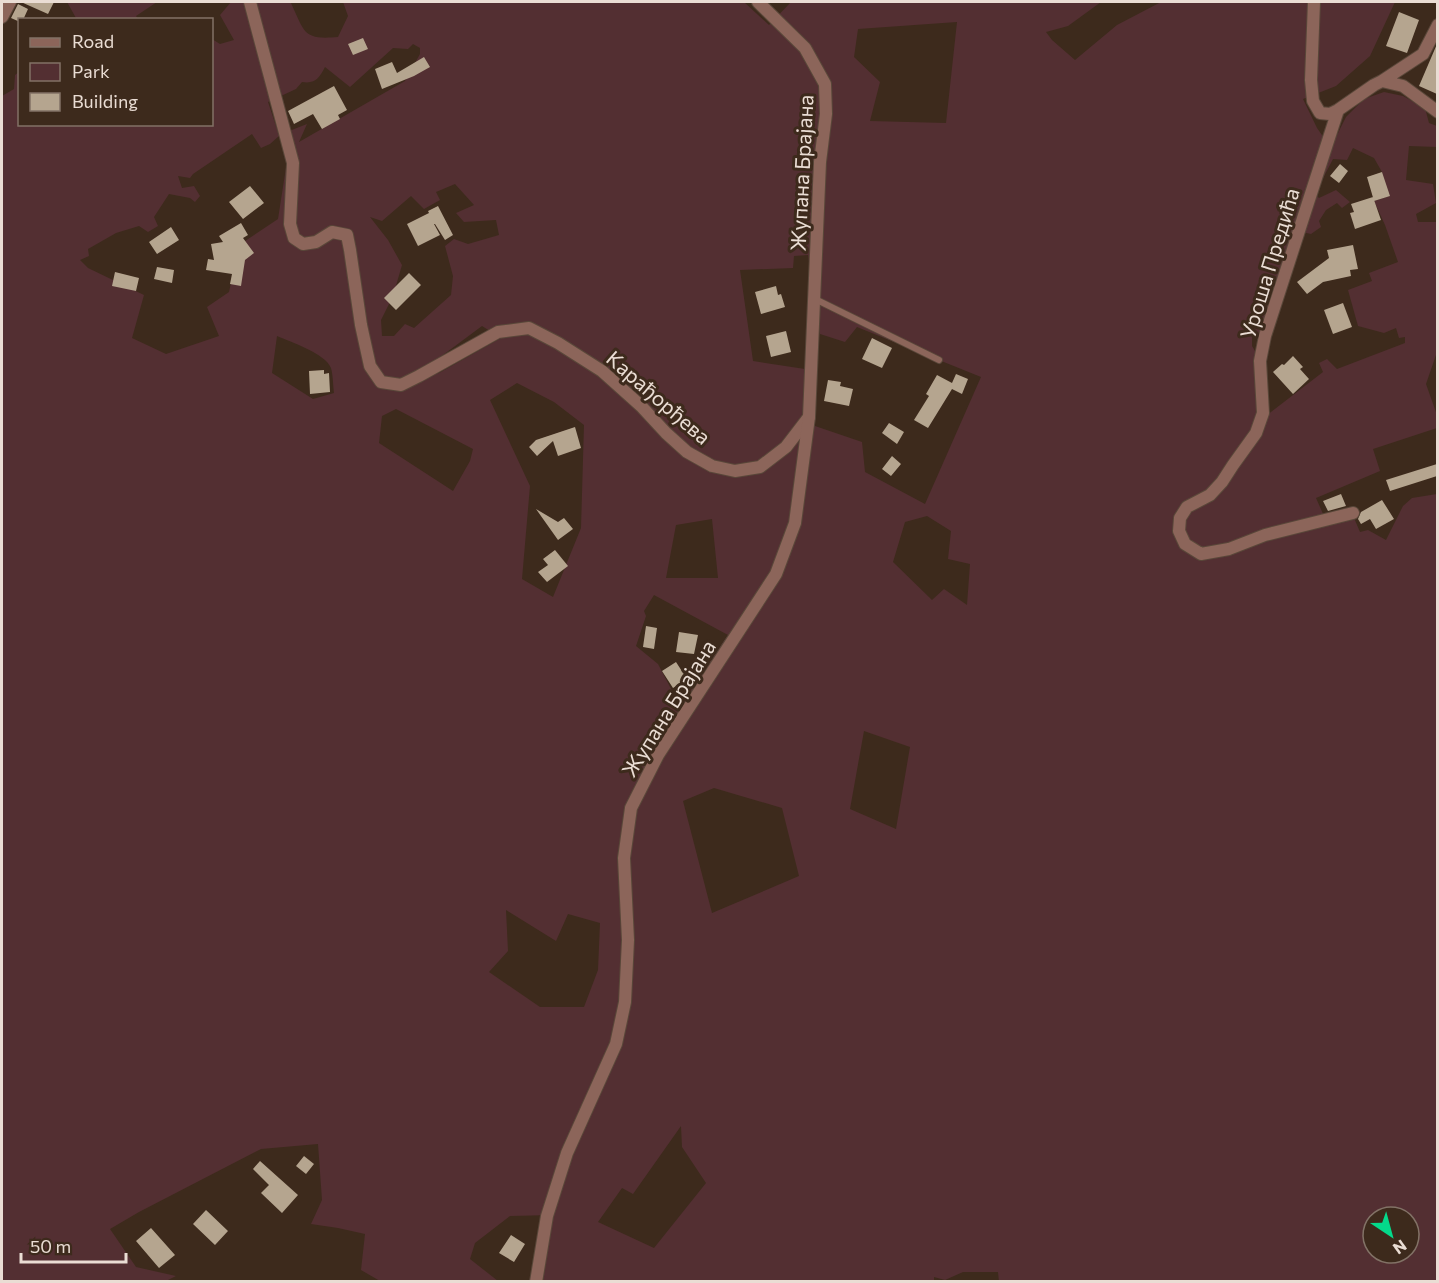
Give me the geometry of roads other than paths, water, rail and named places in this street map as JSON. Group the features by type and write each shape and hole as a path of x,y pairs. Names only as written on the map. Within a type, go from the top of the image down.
{"street":[{"path":"2,17 10,2"},
{"name":"Карађорђева","path":"250,2 293,163 290,224 294,238 303,244 316,242 332,232 346,235 370,366 381,382 401,385 498,332 529,328 602,371 687,452 712,466 735,471 760,467 786,447 809,417"},
{"name":"Жупана Брајана","path":"536,1281 547,1216 567,1154 616,1044 626,1002 628,940 624,858 631,808 658,755 776,574 795,523 809,417 820,162 826,114 825,84 805,48 758,2"},
{"path":"1314,2 1311,80 1313,101 1320,113 1330,114 1338,110 1423,54 1437,25"},
{"path":"1382,81 1403,86 1437,112"},
{"name":"Уроша Предића","path":"1338,110 1264,336 1260,361 1263,413 1256,433 1222,482 1210,495 1186,507 1180,518 1179,531 1185,544 1201,554 1229,549 1265,535 1353,513"}],"lane":[{"path":"814,299 939,360"}]}
